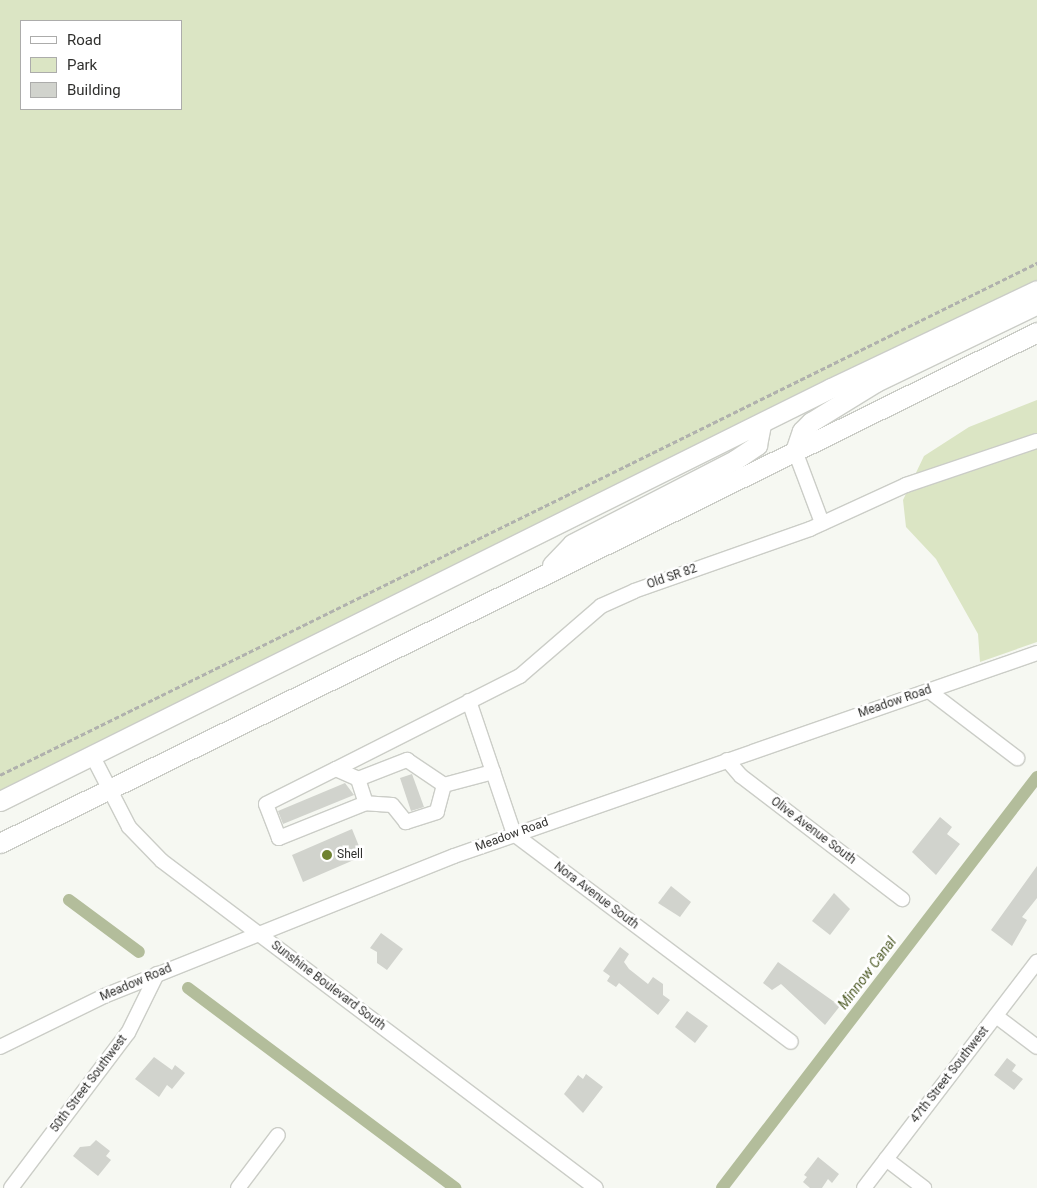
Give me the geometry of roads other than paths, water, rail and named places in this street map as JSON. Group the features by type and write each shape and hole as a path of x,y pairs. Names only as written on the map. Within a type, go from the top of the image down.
{"highway":[{"path":"0,801 761,424 1037,290"},
{"path":"795,451 802,431 819,417 876,382 1037,304"},
{"path":"0,843 1037,332"},
{"path":"544,574 572,544 735,460 757,445 761,424"}],"street":[{"name":"Old SR 82","path":"366,804 280,838 266,804 469,701 536,664 601,606 822,523 906,486 1037,441"},
{"path":"795,451 822,523"},
{"name":"Meadow Road","path":"0,1047 157,974 514,834 1037,653"},
{"path":"929,691 1017,758"},
{"path":"469,701 514,834"},
{"name":"Sunshine Boulevard South","path":"92,755 128,827 150,850 596,1188"},
{"path":"336,769 358,779 407,760 444,785 493,772"},
{"name":"Olive Avenue South","path":"727,760 741,776 902,899"},
{"path":"358,779 366,804 392,805 406,822 438,812 444,785"},
{"name":"Nora Avenue South","path":"514,834 791,1042"},
{"name":"47th Street Southwest","path":"864,1188 1037,962"},
{"name":"50th Street Southwest","path":"11,1188 128,1032 157,974"},
{"path":"996,1016 1037,1047"},
{"path":"238,1188 278,1135"},
{"path":"886,1159 924,1188"}],"waterway":[{"name":"Minnow Canal","path":"722,1188 1037,777"},
{"path":"69,900 139,952"},
{"path":"188,988 455,1188"}],"place":[{"name":"Shell","path":"327,855"}]}
